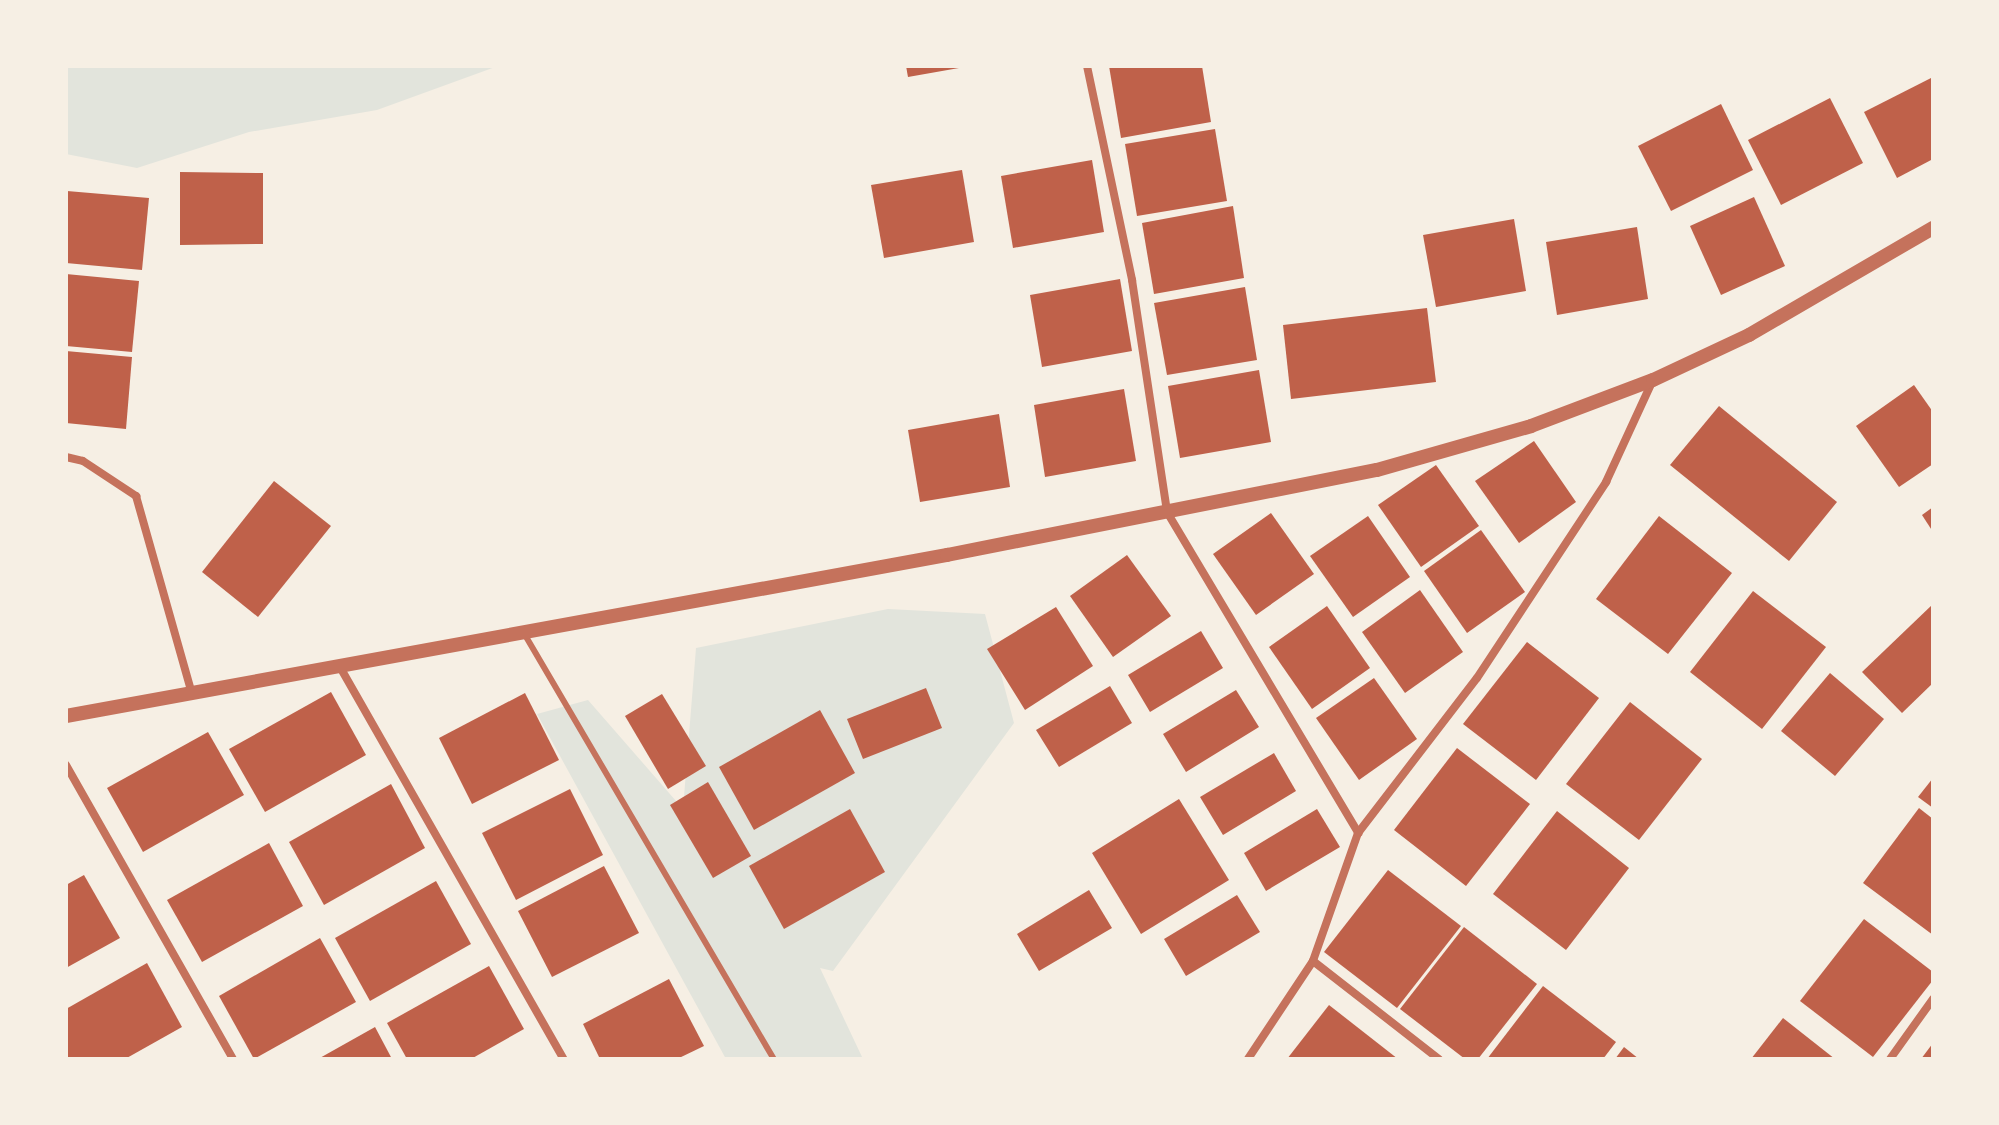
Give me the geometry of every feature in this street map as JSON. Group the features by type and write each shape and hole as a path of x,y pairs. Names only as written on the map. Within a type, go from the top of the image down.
{"street":[{"path":"1087,66 1132,280 1167,512 1358,833"},
{"path":"66,716 1167,512 1377,470 1531,426 1653,380 1749,335 1933,228"},
{"path":"1248,1059 1313,961 1358,833 1477,678 1606,482 1653,380"},
{"path":"66,457 83,461 136,496 192,694"},
{"path":"340,667 564,1059"},
{"path":"66,765 233,1059"},
{"path":"1313,961 1439,1059"},
{"path":"1890,1059 1933,999"}],"lane":[{"path":"523,632 774,1059"}],"shaded area":[{"path":"66,66 498,66 377,110 249,132 137,168 66,154"},
{"path":"888,609 985,614 1014,723 833,971 820,968 863,1059 726,1059 537,714 588,700 683,809 696,648"}],"building":[{"path":"906,66 959,66 959,68 908,77"},
{"path":"1109,66 1202,66 1211,122 1121,138"},
{"path":"1933,77 1933,159 1897,178 1864,112"},
{"path":"1830,98 1863,163 1781,205 1748,140"},
{"path":"1721,104 1753,170 1671,211 1638,146"},
{"path":"1215,129 1227,201 1137,216 1125,144"},
{"path":"1092,160 1104,232 1013,248 1001,176"},
{"path":"962,170 974,242 884,258 871,185"},
{"path":"180,172 263,173 263,244 180,245"},
{"path":"67,191 149,198 142,270 66,263"},
{"path":"1754,197 1785,266 1721,295 1690,226"},
{"path":"1233,206 1244,278 1154,294 1142,223"},
{"path":"1514,219 1526,291 1436,307 1423,235"},
{"path":"1637,227 1648,299 1557,315 1546,242"},
{"path":"66,274 139,281 132,352 66,346"},
{"path":"1120,279 1132,351 1042,367 1030,295"},
{"path":"1245,287 1257,360 1167,375 1154,303"},
{"path":"1427,308 1436,382 1291,399 1283,325"},
{"path":"66,351 132,357 126,429 66,423"},
{"path":"1259,370 1271,442 1180,458 1168,386"},
{"path":"1914,385 1933,412 1933,464 1899,487 1856,426"},
{"path":"1124,389 1136,461 1045,477 1034,405"},
{"path":"1719,406 1837,502 1789,561 1670,465"},
{"path":"999,414 1010,487 920,502 908,430"},
{"path":"1534,441 1576,502 1519,543 1475,481"},
{"path":"1436,465 1479,526 1421,567 1378,505"},
{"path":"274,481 331,526 258,617 202,572"},
{"path":"1933,507 1933,532 1922,515"},
{"path":"1271,513 1314,574 1256,615 1213,554"},
{"path":"1368,516 1410,577 1353,617 1310,556"},
{"path":"1659,516 1732,573 1668,654 1596,599"},
{"path":"1481,530 1525,592 1467,633 1424,571"},
{"path":"1127,555 1171,616 1113,657 1070,596"},
{"path":"1420,590 1463,652 1405,693 1362,632"},
{"path":"1753,591 1826,647 1762,729 1690,672"},
{"path":"1933,604 1933,683 1902,713 1862,672"},
{"path":"1327,606 1370,668 1312,709 1269,647"},
{"path":"1056,607 1093,666 1025,710 987,649"},
{"path":"1201,631 1223,668 1150,712 1128,675"},
{"path":"1527,642 1599,698 1536,780 1463,724"},
{"path":"1830,673 1884,719 1835,776 1781,731"},
{"path":"1374,678 1417,739 1359,780 1316,718"},
{"path":"1110,686 1132,723 1059,767 1036,730"},
{"path":"926,688 942,728 863,759 847,719"},
{"path":"1236,690 1259,727 1186,772 1163,734"},
{"path":"331,692 366,755 265,812 229,749"},
{"path":"525,693 559,760 472,804 439,738"},
{"path":"662,694 706,766 668,789 625,716"},
{"path":"1630,702 1702,759 1639,840 1566,784"},
{"path":"820,710 855,773 754,830 719,767"},
{"path":"208,732 244,795 143,852 107,788"},
{"path":"1457,748 1530,804 1466,886 1394,830"},
{"path":"1274,753 1296,791 1223,835 1200,797"},
{"path":"1933,778 1933,808 1918,797"},
{"path":"708,782 751,856 713,878 670,805"},
{"path":"391,784 425,848 324,905 289,842"},
{"path":"570,789 603,855 516,900 482,833"},
{"path":"1179,799 1229,880 1141,934 1092,853"},
{"path":"1919,808 1933,819 1933,935 1863,883"},
{"path":"850,809 885,872 784,929 749,866"},
{"path":"1317,809 1340,847 1266,891 1244,853"},
{"path":"1557,811 1629,868 1566,950 1493,894"},
{"path":"269,843 303,906 202,962 167,900"},
{"path":"604,866 639,933 552,977 518,911"},
{"path":"1388,870 1461,926 1397,1008 1324,952"},
{"path":"84,875 120,938 66,968 66,885"},
{"path":"436,881 471,944 370,1001 335,938"},
{"path":"1089,890 1112,928 1039,971 1017,934"},
{"path":"1237,895 1260,932 1186,976 1164,939"},
{"path":"1864,919 1933,972 1933,980 1873,1057 1800,1001"},
{"path":"1464,927 1537,984 1478,1059 1465,1059 1400,1009"},
{"path":"320,938 356,1002 254,1059 219,996"},
{"path":"147,963 182,1027 125,1059 67,1059 66,1009"},
{"path":"489,966 524,1029 471,1059 407,1059 387,1023"},
{"path":"669,979 704,1046 677,1059 600,1059 583,1024"},
{"path":"1543,986 1616,1042 1603,1059 1487,1059"},
{"path":"1329,1005 1398,1059 1287,1059"},
{"path":"1783,1018 1835,1059 1751,1059"},
{"path":"375,1027 392,1059 318,1059"},
{"path":"1933,1043 1933,1059 1921,1059"},
{"path":"1624,1047 1639,1059 1615,1059"}]}
